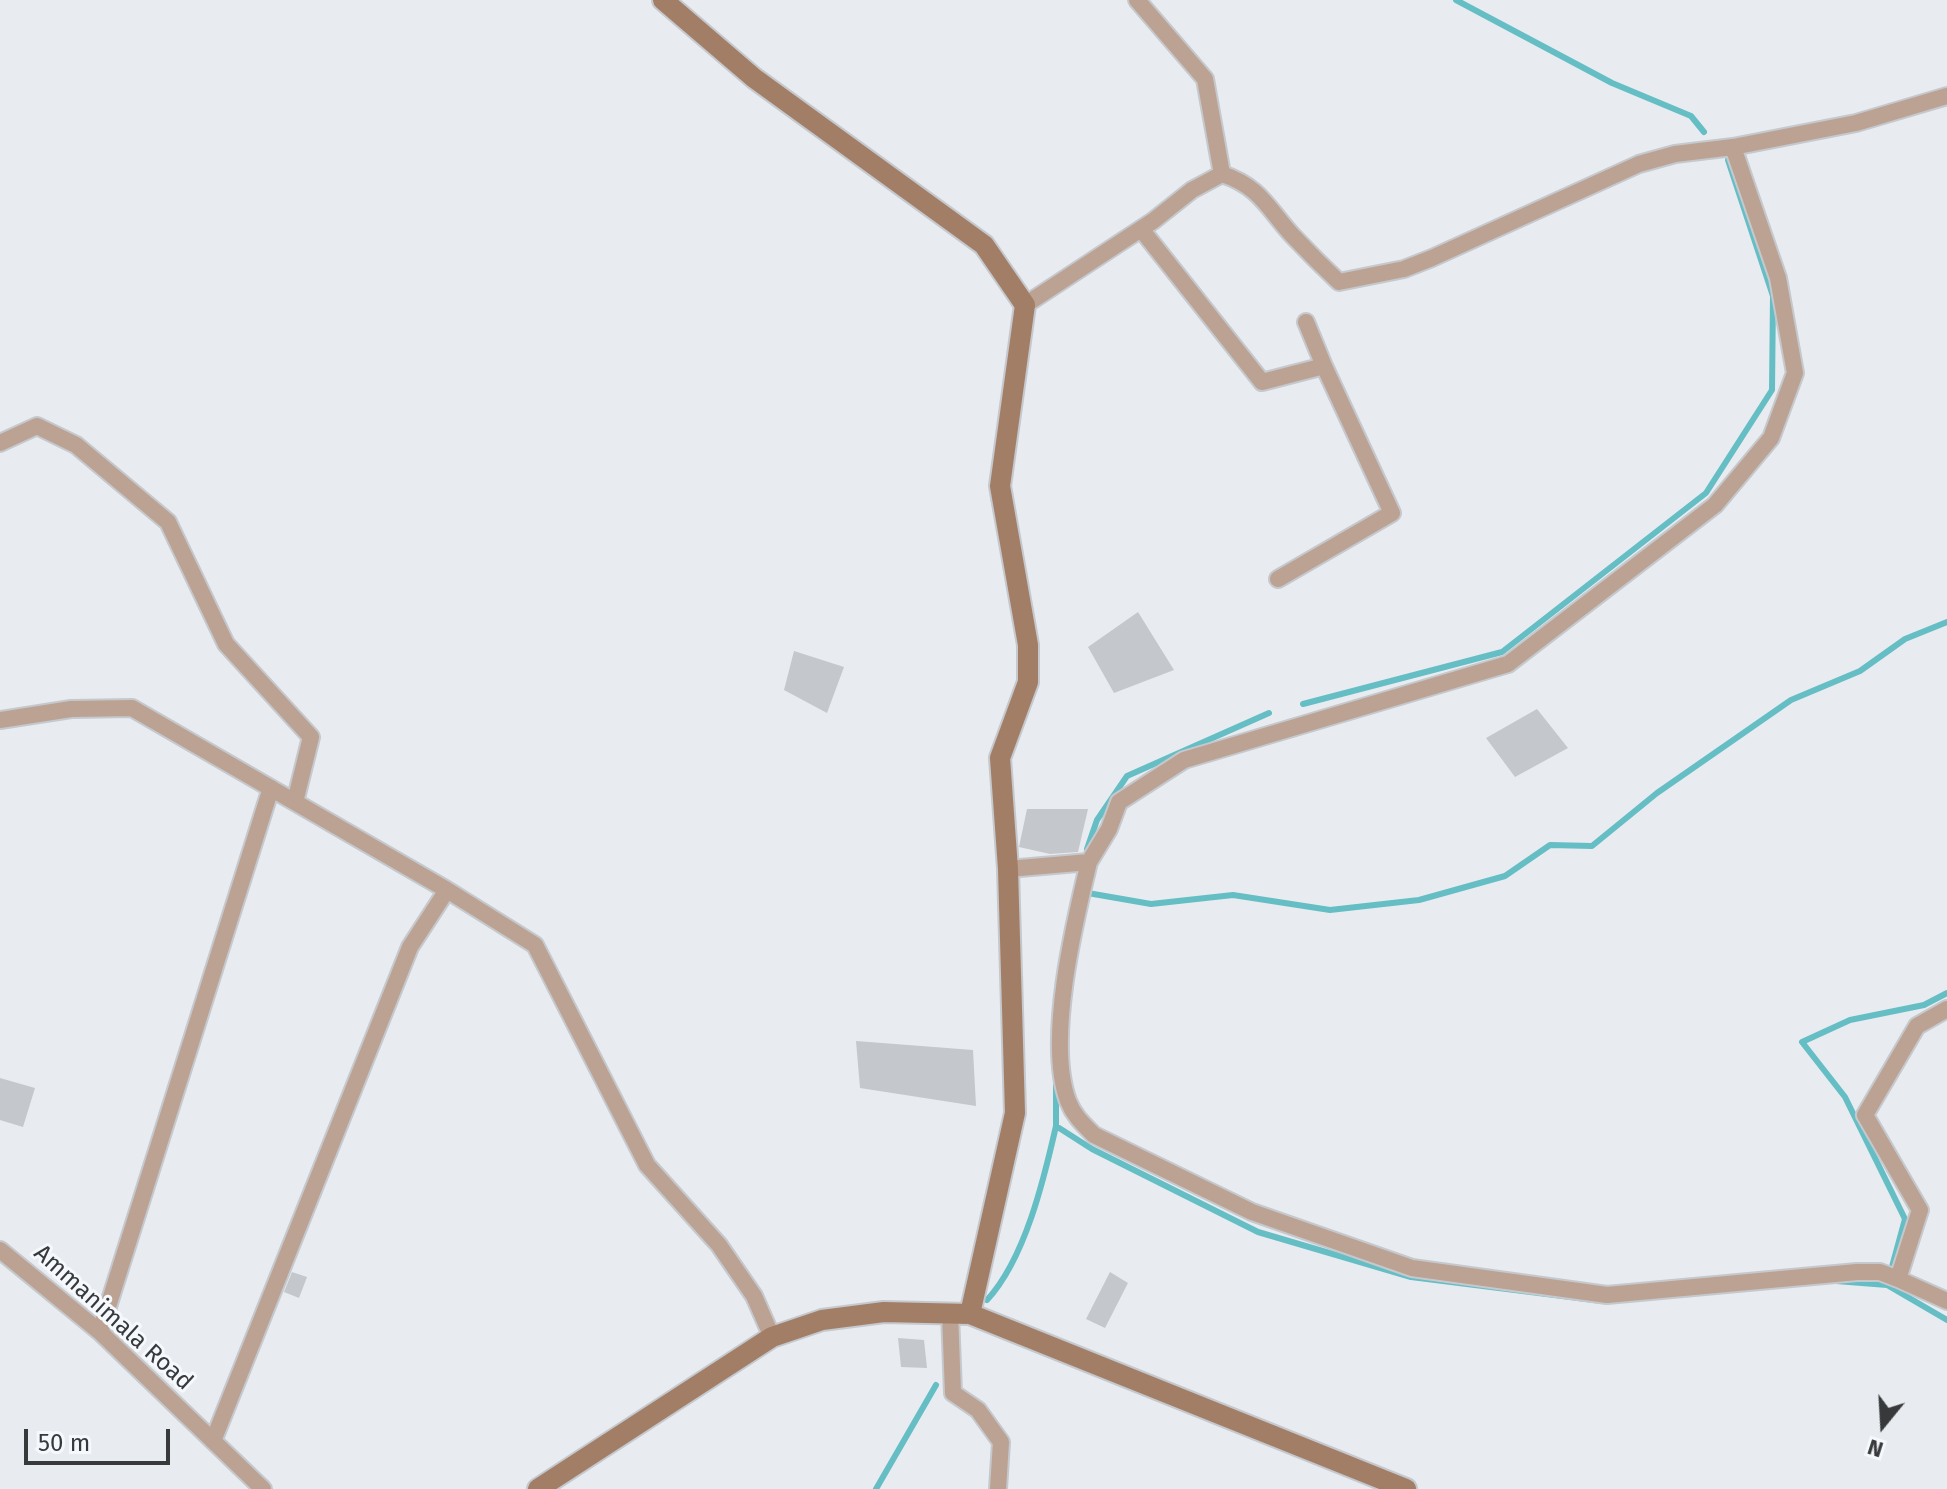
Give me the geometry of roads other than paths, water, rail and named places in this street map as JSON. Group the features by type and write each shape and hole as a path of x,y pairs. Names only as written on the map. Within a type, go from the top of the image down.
{"street":[{"path":"663,0 754,78 984,245 1025,305 1000,486 1028,645 1028,682 1000,758 1008,869 1015,1113 960,1314 953,1393 978,1410 1001,1442 998,1489"},
{"path":"1137,0 1205,79 1222,174"},
{"path":"1025,305 1141,229 1192,190 1222,174 1238,180 1262,196 1290,233 1339,282 1404,269 1432,258 1639,164 1675,154 1733,147 1856,123 1947,96"},
{"path":"1733,147 1778,278 1795,373 1771,438 1715,505 1508,664 1184,760 1119,802 1109,829 1089,862 1072,934 1061,1058 1067,1098 1075,1117 1094,1135 1252,1212 1412,1268 1607,1295 1880,1272 1947,1301"},
{"path":"1141,229 1262,382 1324,366"},
{"path":"1278,579 1392,513 1306,322"},
{"path":"0,443 37,426 76,445 168,522 226,644 311,737 295,802"},
{"path":"0,720 71,709 132,708 447,890 535,945 647,1165 719,1245 754,1296 772,1337"},
{"path":"100,1332 271,788"},
{"path":"1008,869 1089,862"},
{"path":"213,1441 410,947 447,890"},
{"path":"1898,1278 1920,1210 1865,1115 1917,1026 1947,1009"},
{"name":"Ammanimala Road","path":"0,1250 100,1332 263,1489"},
{"path":"538,1489 772,1337 822,1320 884,1312 960,1314 1406,1489"}],"waterway":[{"path":"1456,0 1612,83 1691,116 1704,132"},
{"path":"1303,704 1502,652 1706,493 1772,390 1773,296 1728,160"},
{"path":"1082,892 1151,904 1233,895 1330,910 1419,900 1505,876 1550,845 1592,846 1657,793 1791,700 1860,671 1905,639 1947,622"},
{"path":"1087,849 1097,820 1127,776 1269,713"},
{"path":"1890,1274 1905,1219 1845,1097 1802,1042 1850,1020 1924,1005 1947,993"},
{"path":"1056,1078 1056,1126 1092,1149 1258,1232 1411,1277 1602,1301"},
{"path":"987,1300 1012,1263 1022,1241 1039,1194 1056,1126"},
{"path":"1836,1281 1887,1285 1947,1320"},
{"path":"876,1489 936,1385"}]}
